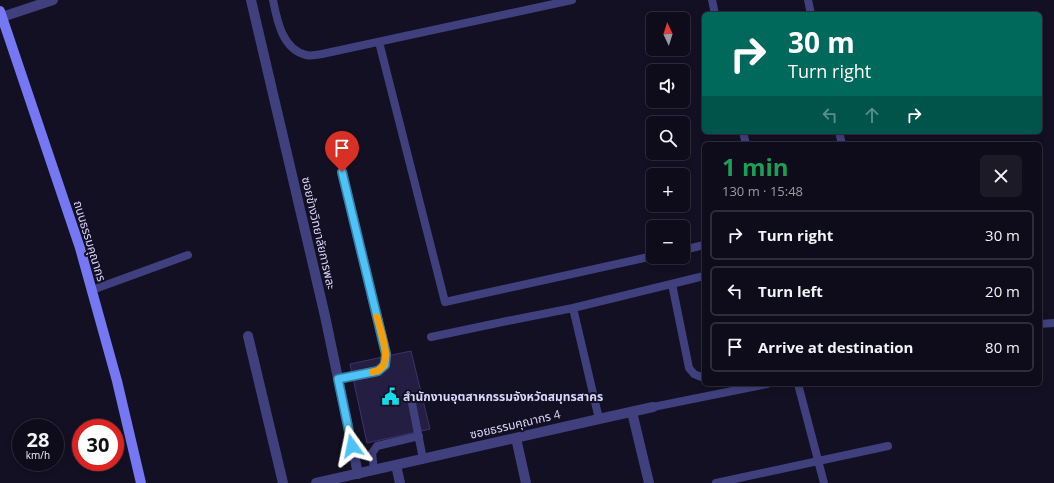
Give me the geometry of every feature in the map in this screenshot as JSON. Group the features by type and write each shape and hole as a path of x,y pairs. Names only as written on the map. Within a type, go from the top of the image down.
{"street":[{"path":"1,14 53,0"},
{"name":"ซอยข้างวิทยาลัยการพละ","path":"251,0 325,316 358,474"},
{"name":"ถนนธรรมคุณากร","path":"1,14 80,248 117,381 141,483"},
{"path":"338,379 378,371 385,365 386,354 342,172"},
{"path":"248,336 282,483"},
{"name":"ซอยธรรมคุณากร 4","path":"316,483 653,407"},
{"path":"632,412 649,483"},
{"path":"516,438 526,483"},
{"path":"396,465 400,483"}],"lane":[{"path":"273,0 278,23 285,38 295,51 306,55 322,54 572,0"},
{"path":"712,0 715,12"},
{"path":"808,0 811,12"},
{"path":"379,42 445,302 646,258"},
{"path":"690,248 702,245"},
{"path":"92,290 188,255"},
{"path":"431,337 573,308 702,276"},
{"path":"672,284 689,368 694,374 702,377"},
{"path":"573,308 599,418"},
{"path":"1042,324 1054,323"},
{"name":"ซอยธรรมคุณากร 4","path":"653,407 756,386"},
{"path":"799,386 824,483"},
{"path":"411,398 423,459"},
{"path":"374,470 372,453 377,446 418,436"},
{"path":"716,483 888,446"}],"building":[{"name":"สำนักงานอุตสาหกรรมจังหวัดสมุทรสาคร","path":"411,351 430,429 367,443 350,364"}],"slow traffic":[{"path":"373,372 378,371 385,365 386,354 377,317"}],"place":[{"name":"สำนักงานอุตสาหกรรมจังหวัดสมุทรสาคร","path":"390,396"}],"route":[{"path":"342,172 386,354 385,365 378,371 338,379 352,446"}]}
